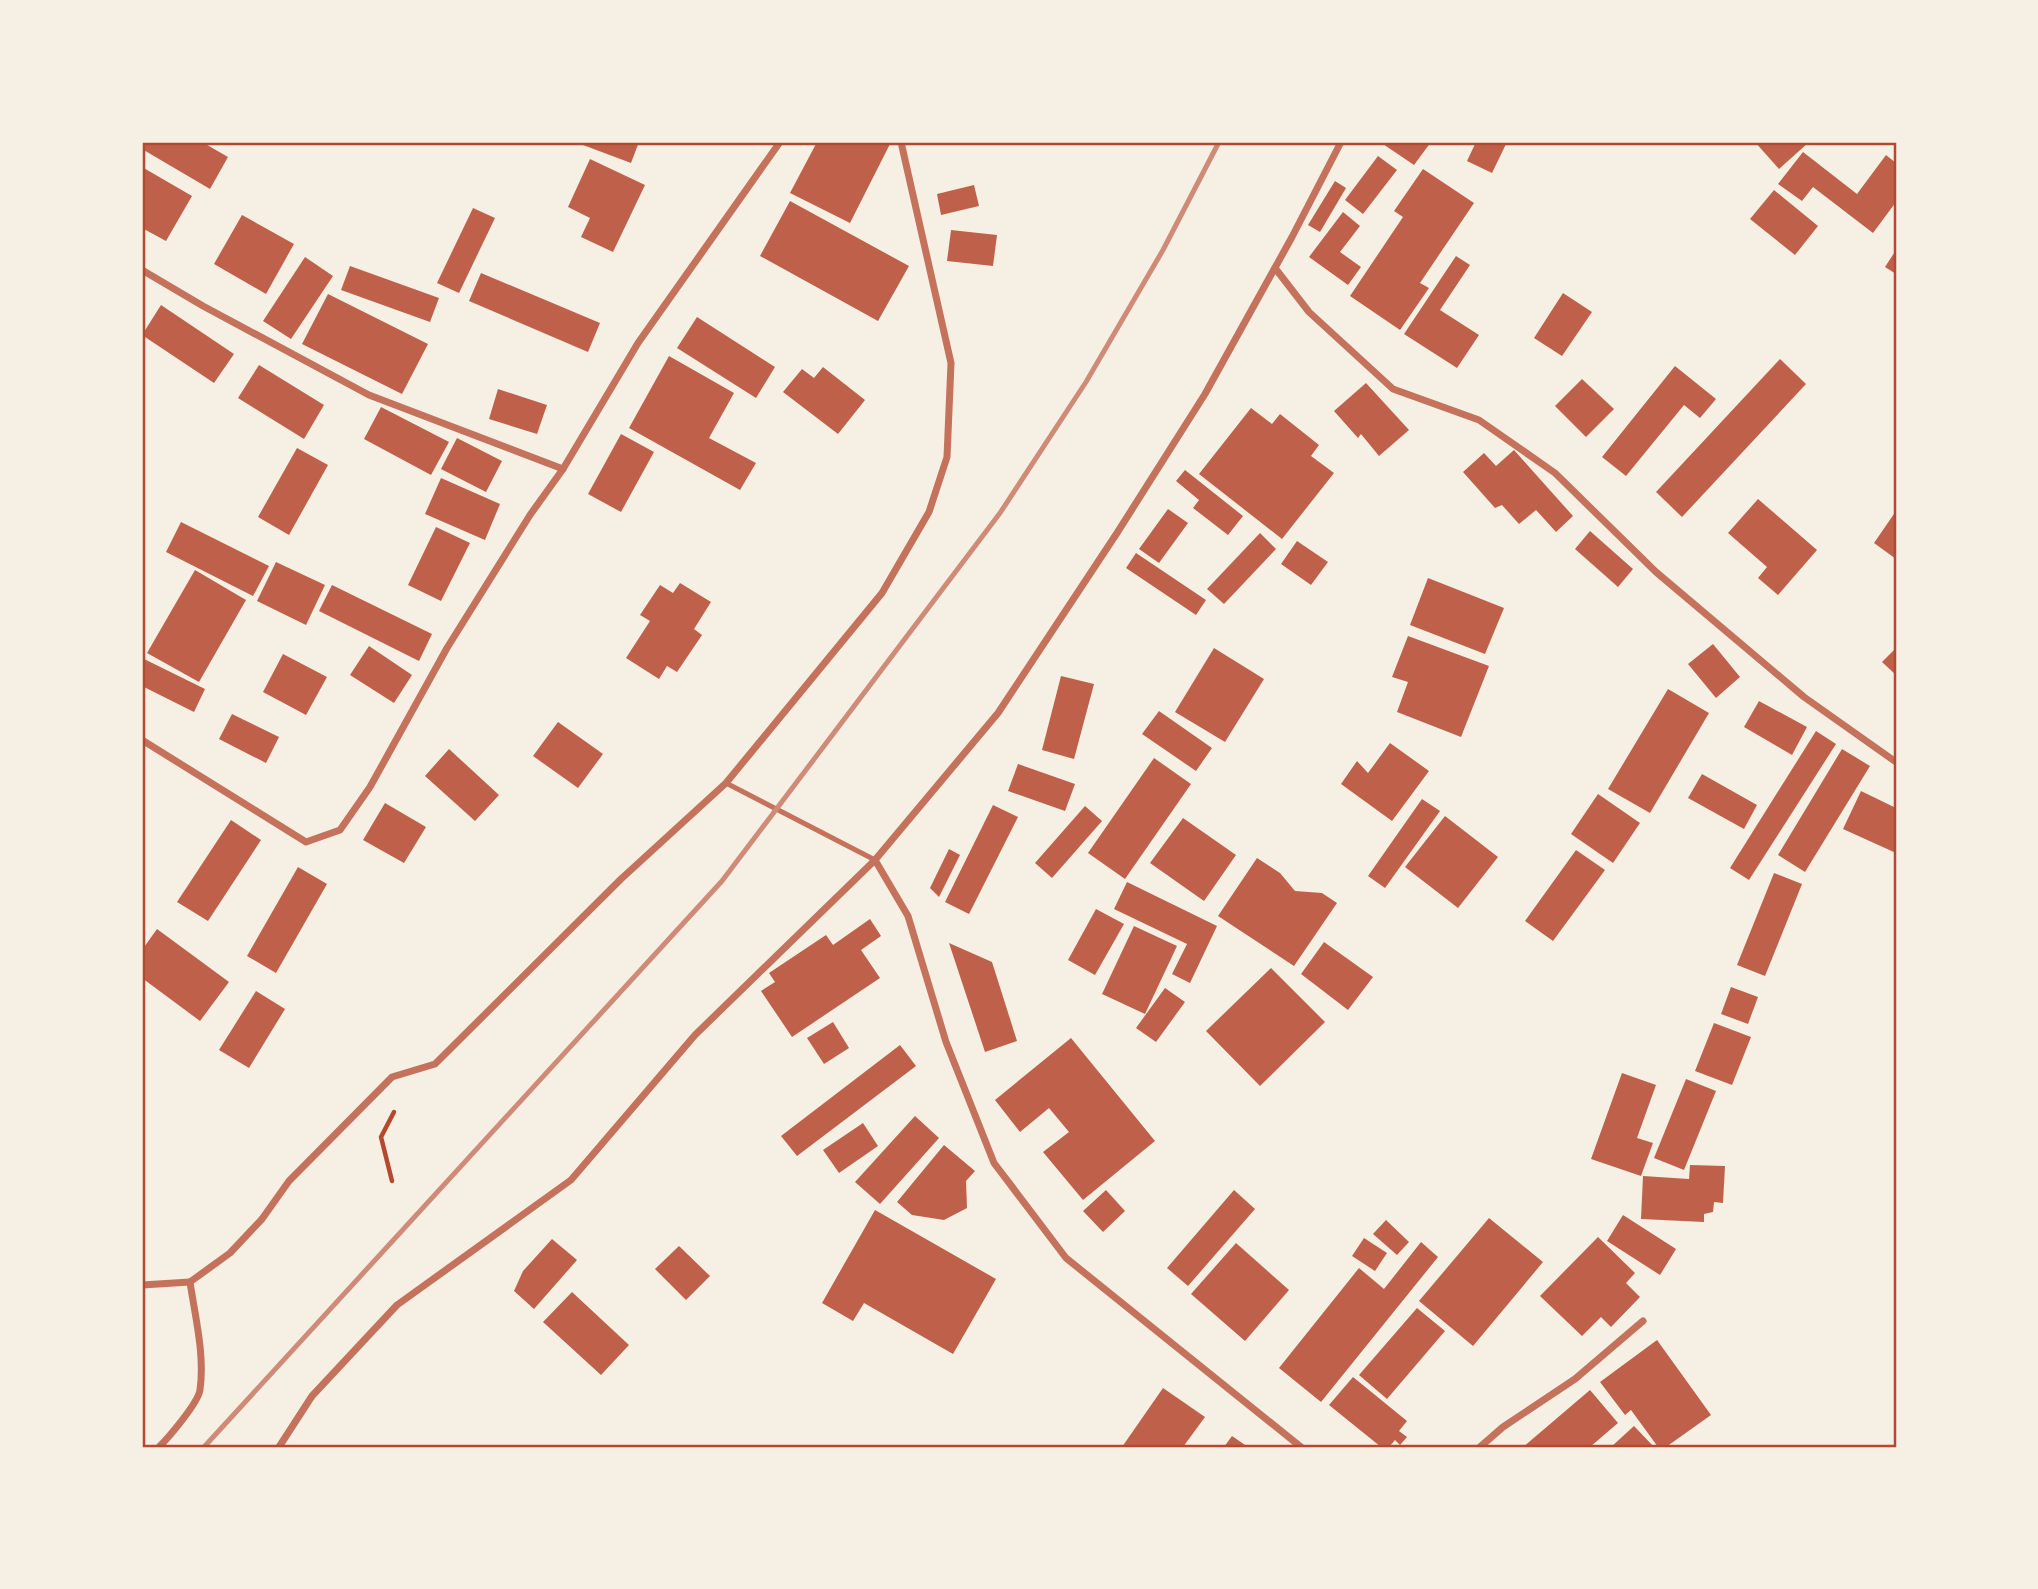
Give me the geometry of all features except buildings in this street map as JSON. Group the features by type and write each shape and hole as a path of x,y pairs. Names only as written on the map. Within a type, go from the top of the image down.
{"street":[{"path":"142,740 306,842 340,830 370,787 447,648 562,469 638,343 780,142"},
{"path":"142,1285 190,1282 230,1253 262,1219 289,1181 392,1077 435,1064 621,878 726,783 882,593 929,512 947,457 950,363 901,142"},
{"path":"279,1447 312,1396 397,1305 571,1180 695,1035 875,860 998,713 1198,406 1341,142"},
{"path":"1275,268 1309,312 1393,389 1479,420 1555,472 1656,572 1804,697 1896,762"},
{"path":"142,270 203,306 369,395 562,469"},
{"path":"875,860 908,916 946,1042 994,1163 1066,1258 1301,1447"},
{"path":"159,1447 172,1435 200,1393 200,1345 190,1282"},
{"path":"1480,1447 1503,1427 1575,1380 1643,1321"}],"lane":[{"path":"726,783 875,860"}],"path":[{"path":"392,1077 394,1114 381,1137 392,1181"}],"railway":[{"path":"204,1447 722,881 1000,513 1086,382 1163,250 1219,142"}]}
